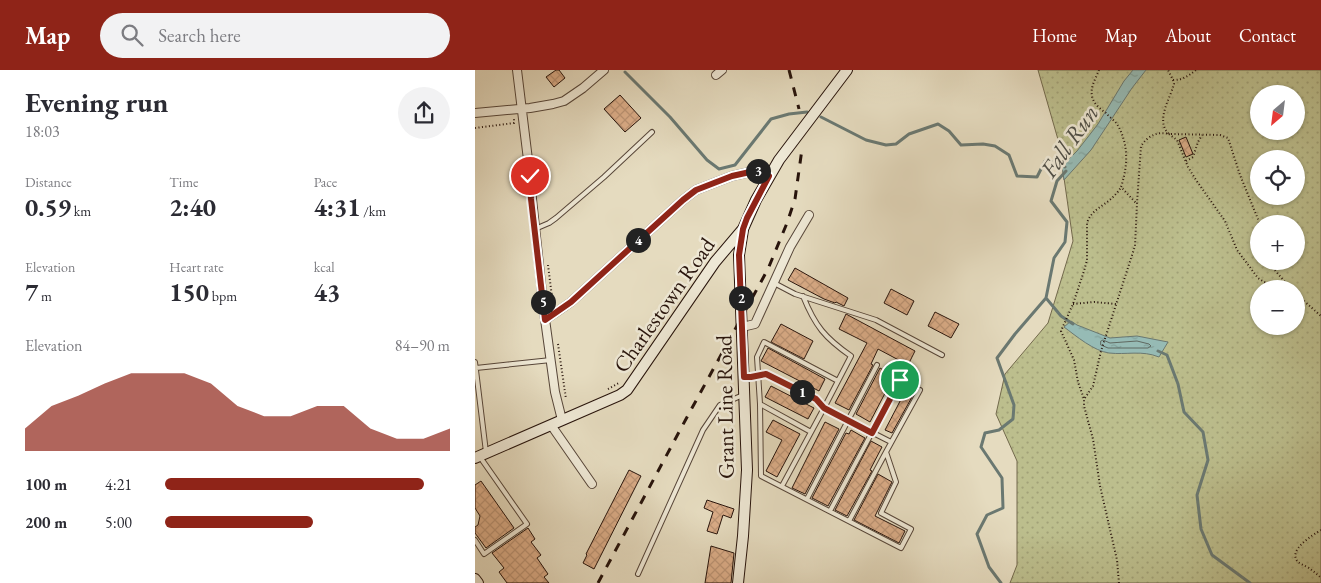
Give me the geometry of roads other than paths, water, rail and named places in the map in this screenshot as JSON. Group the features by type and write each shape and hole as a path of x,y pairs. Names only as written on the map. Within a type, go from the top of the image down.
{"street":[{"path":"517,70 545,320 555,392 562,420"},
{"path":"475,113 553,104 564,101 604,70"},
{"path":"715,75 722,70"},
{"name":"Charlestown Road","path":"480,456 620,395 627,390 715,262 743,229 750,212 779,160 847,70"},
{"path":"545,320 566,306 696,190 732,176 759,170 769,176"},
{"path":"743,327 755,324 790,247 809,215"},
{"name":"Grant Line Road","path":"738,583 747,470 739,255 743,229"},
{"path":"551,425 592,484"},
{"path":"475,579 478,583"}],"lane":[{"path":"535,228 549,223 556,218 652,132"},
{"path":"774,283 795,294 876,320 942,355"},
{"path":"782,486 851,356 835,345 821,329 812,317 803,296"},
{"path":"838,381 764,342 757,357 761,476 901,548 911,529 881,514 896,482 885,452"},
{"path":"476,368 551,360"},
{"path":"475,362 480,456 527,524 484,554 475,540"},
{"path":"807,499 877,365"},
{"path":"744,377 766,374 816,399 824,408 891,442"},
{"path":"830,511 900,380"},
{"path":"849,521 920,390"},
{"path":"638,574 703,430 720,405 745,394"},
{"path":"760,404 811,432"}],"water":[{"path":"1133,70 1146,70 1091,150 1064,180 1062,166 1077,151 1098,124 1124,81"},
{"path":"1071,321 1110,338 1137,336 1168,342 1159,357 1140,353 1103,352 1064,327"}],"waterway":[{"path":"625,72 670,117 707,160 719,169 735,165 771,119 807,112"},
{"path":"821,117 866,140 886,145 896,144 909,134 938,124 949,131 961,145 983,144 995,146 1009,155 1017,176 1037,177 1045,161 1058,162 1065,167"},
{"name":"Fall Run","path":"1001,583 989,567 977,534 987,515 1003,508 1002,478 981,447 985,433 999,430 1013,419 1014,405 997,358 1046,298 1054,258 1065,242 1067,222 1051,201 1057,181 1066,171"},
{"path":"1046,298 1061,316 1073,324"},
{"path":"1158,351 1167,355 1178,384 1184,412 1203,432 1208,460 1197,495 1201,529 1212,555 1250,583"}],"railway":[{"path":"789,70 799,109"},
{"path":"598,583 768,269 795,199 802,149"}]}
